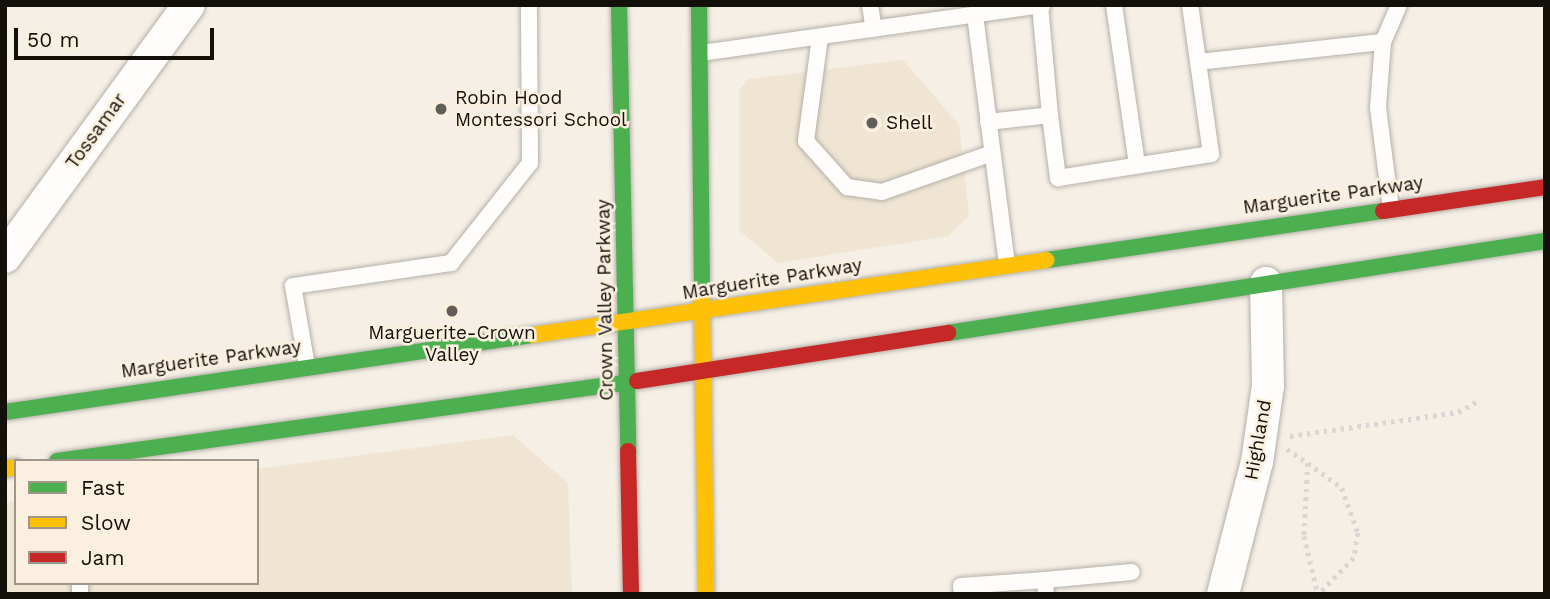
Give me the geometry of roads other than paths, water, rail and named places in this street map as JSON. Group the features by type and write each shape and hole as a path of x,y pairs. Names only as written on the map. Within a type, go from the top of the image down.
{"main road":[{"name":"Crown Valley Parkway","path":"619,5 631,594"},
{"path":"699,5 706,370 706,594"},
{"name":"Marguerite Parkway","path":"5,412 1545,187"},
{"path":"75,459 628,382 1545,242"}],"street":[{"name":"Tossamar","path":"5,257 175,10"},
{"name":"Highland","path":"1223,594 1260,438 1268,386 1266,284"}],"lane":[{"path":"307,366 293,286 451,263 530,163 529,5"},
{"path":"870,5 874,29"},
{"path":"1114,5 1138,165"},
{"path":"701,53 1042,6 1050,115 1058,178 1211,154 1190,5"},
{"path":"1391,209 1378,107 1383,41 1399,5"},
{"path":"975,15 1007,264"},
{"path":"820,37 806,141 847,187 882,192 992,153"},
{"path":"1198,62 1383,41"},
{"path":"988,122 1050,115"},
{"path":"962,594 961,586 1045,587 1132,572"}],"place":[{"name":"Robin Hood Montessori School","path":"441,109"},
{"name":"Shell","path":"872,123"},
{"name":"Marguerite-Crown Valley","path":"452,311"}]}
